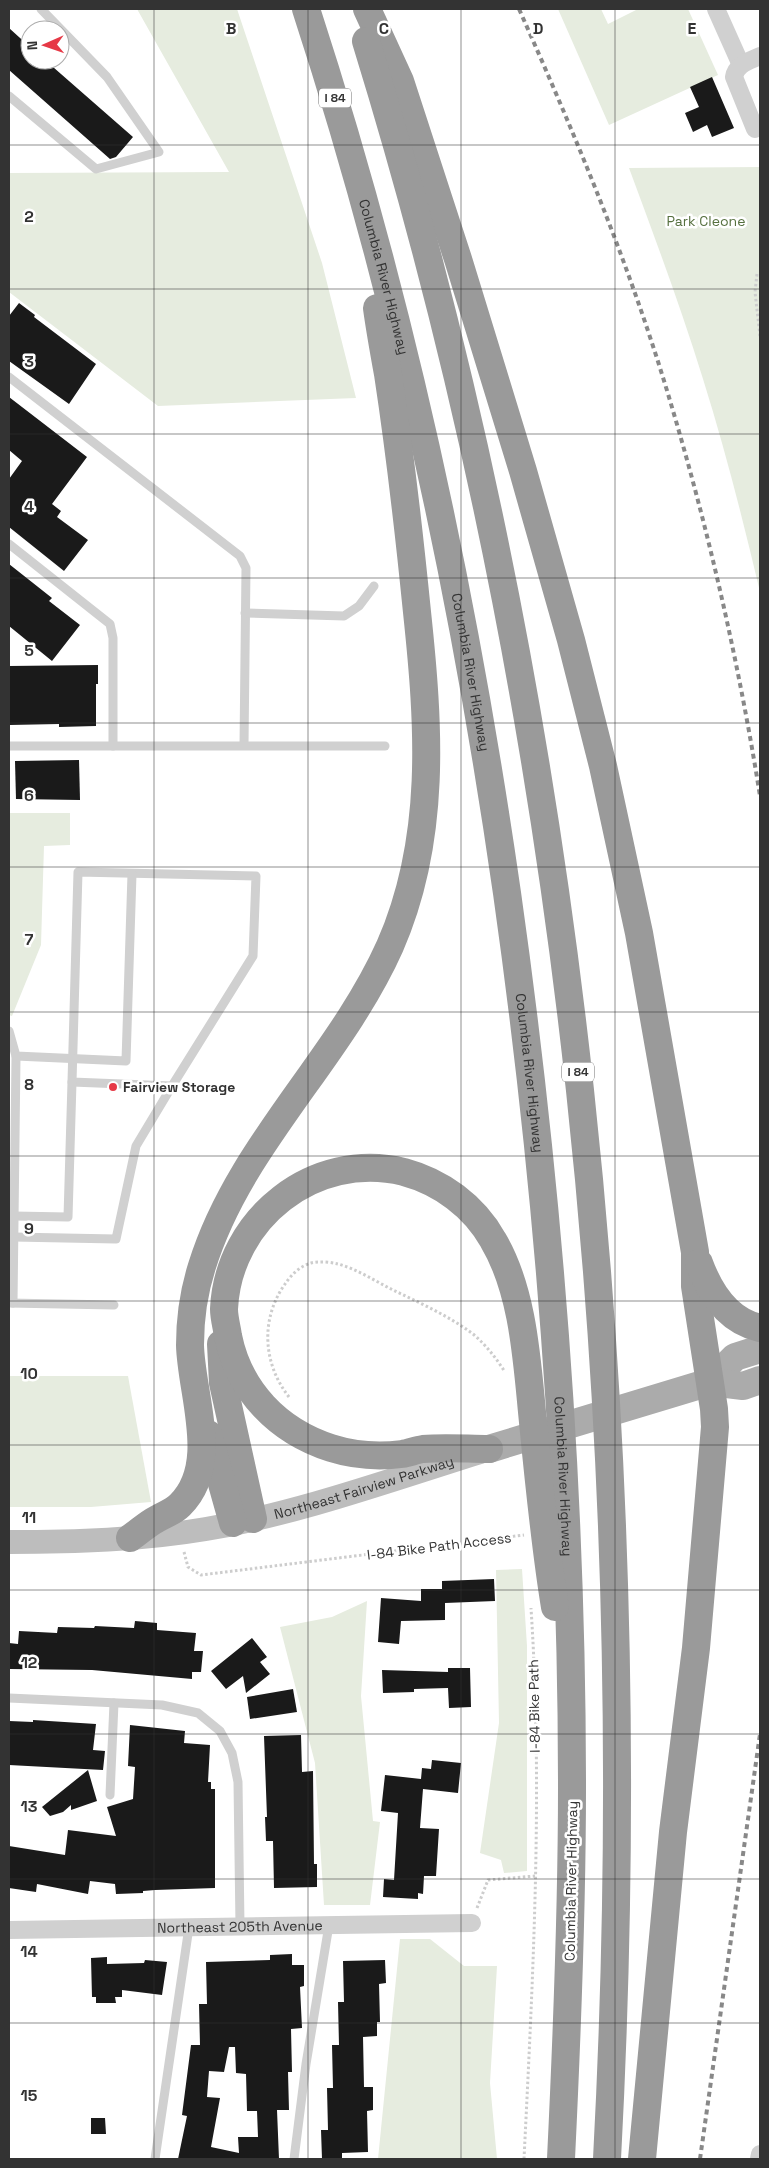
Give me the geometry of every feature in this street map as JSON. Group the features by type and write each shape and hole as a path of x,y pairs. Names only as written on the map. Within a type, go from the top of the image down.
{"highway":[{"name":"Columbia River Highway","path":"306,9 361,188 411,381 456,584 497,824 538,1138 559,1389 568,1565 571,1701 570,1926 561,2159"},
{"name":"I 84","path":"356,9 399,148 478,464 533,752 576,1057 606,1376 618,1686 618,1897 607,2159"},
{"path":"367,9 400,80 458,259 523,471 573,649 603,766 640,933 695,1252 695,1286 715,1427 697,1638 673,1832 642,2159"},
{"path":"130,1538 181,1504 191,1491 197,1476 200,1461 201,1419 194,1383 191,1327 195,1296 209,1243 226,1204 250,1164 321,1063 367,991 390,946 403,911 412,884 422,835 427,777 425,690 401,476 361,188"},
{"path":"243,1521 220,1357 227,1286 243,1240 275,1203 296,1188 322,1176 369,1167 394,1170 418,1176 438,1185 477,1216 494,1241 507,1270 518,1308 526,1348 547,1563 571,1701"},
{"path":"695,1252 709,1285 725,1308 741,1322 760,1328"},
{"path":"224,1312 232,1351 250,1391 269,1413 292,1430 313,1441 357,1454 380,1456 423,1449 489,1449"},
{"path":"201,1419 243,1521"}],"main road":[{"path":"710,1382 735,1356 760,1349"},
{"name":"Northeast Fairview Parkway","path":"9,1542 130,1538 178,1533 243,1521 314,1504 710,1382 742,1386 760,1380"}],"street":[{"path":"716,9 741,65"},
{"path":"754,129 734,82 735,71 741,65 760,56"},
{"name":"Northeast 205th Avenue","path":"9,1930 472,1923"},
{"path":"760,2154 760,2159"}],"lane":[{"path":"9,96 96,168 159,152 107,77 41,9"},
{"path":"9,376 240,556 246,568 244,745"},
{"path":"9,544 110,624 113,638 113,746"},
{"path":"246,614 344,616 359,606 374,586"},
{"path":"9,746 384,746"},
{"path":"14,1216 68,1217 78,872 256,876 254,956 136,1146 116,1239 14,1237"},
{"path":"16,1056 126,1061 132,874"},
{"path":"9,1031 16,1056 14,1237 11,1303 114,1305"},
{"path":"72,1082 172,1086"},
{"path":"9,1698 162,1705 198,1713 220,1731 232,1753 238,1782 240,1926"},
{"path":"110,1795 114,1703"},
{"path":"294,2159 306,2064 329,1925"},
{"path":"154,2159 189,1927"}],"path":[{"path":"757,274 755,292 760,336"},
{"path":"294,1404 274,1374 268,1349 267,1333 272,1306 278,1293 289,1277 310,1264 327,1262 356,1271 455,1321 475,1336 496,1357 507,1374"},
{"name":"I-84 Bike Path Access","path":"178,1533 188,1567 201,1575 527,1535 526,1526"},
{"name":"I-84 Bike Path","path":"524,2159 535,1876 535,1709 531,1601"},
{"path":"472,1923 488,1880 535,1876"}],"green space":[{"path":"137,9 237,9 322,263 356,398 158,406 9,292 9,173 229,172"},
{"path":"558,9 601,9 608,24 638,9 688,9 718,75 609,125"},
{"name":"Park Cleone","path":"760,167 760,592 719,432 703,379 677,299 629,168"},
{"path":"9,813 70,813 70,845 44,846 41,945 12,1016 9,1015"},
{"path":"9,1376 128,1376 151,1502 91,1507 9,1507"},
{"path":"522,1569 527,1646 527,1871 504,1873 501,1860 480,1853 499,1723 496,1570"},
{"path":"367,1601 361,1696 373,1821 380,1822 370,1905 324,1905 315,1763 280,1627 332,1617"},
{"path":"400,1939 430,1939 464,1966 497,1966 490,2083 497,2159 378,2159"}],"building":[{"path":"9,28 20,38 20,70 56,70 133,137 116,157 110,159 9,70"},
{"path":"712,77 734,128 712,137 707,125 693,132 685,113 699,107 690,87"},
{"path":"19,303 35,315 34,317 96,364 69,404 9,361 9,316"},
{"path":"9,397 87,457 52,504 61,511 57,517 88,540 64,571 9,527 9,479 22,461 9,450"},
{"path":"9,564 52,598 49,601 80,625 52,661 9,626"},
{"path":"98,665 96,726 59,727 59,724 9,725 9,666"},
{"path":"79,760 80,800 16,799 15,761"},
{"path":"494,1579 495,1601 445,1603 445,1620 401,1621 399,1644 378,1642 381,1598 421,1601 421,1589 442,1589 442,1581"},
{"path":"135,1621 157,1623 157,1630 196,1633 194,1651 203,1651 201,1672 192,1672 192,1679 92,1670 9,1669 9,1643 18,1644 19,1631 57,1633 58,1627 94,1628 95,1626 134,1628"},
{"path":"252,1638 267,1657 260,1662 270,1674 246,1693 243,1676 226,1689 211,1671"},
{"path":"448,1668 470,1668 471,1707 449,1708 448,1688 414,1689 414,1692 383,1693 382,1670 448,1672"},
{"path":"293,1689 297,1712 250,1719 247,1697"},
{"path":"33,1720 96,1724 93,1750 105,1751 103,1770 9,1765 9,1721 33,1722"},
{"path":"130,1725 185,1731 184,1743 210,1745 208,1782 211,1782 211,1789 215,1789 215,1888 155,1890 143,1891 143,1893 116,1894 115,1884 90,1881 88,1894 37,1884 36,1892 9,1888 9,1846 65,1855 68,1830 116,1836 107,1807 133,1799 135,1767 128,1766"},
{"path":"301,1735 302,1772 313,1771 314,1864 317,1864 317,1887 274,1888 273,1841 266,1841 264,1736"},
{"path":"432,1760 461,1763 458,1793 423,1789 420,1828 439,1829 436,1876 424,1876 423,1894 418,1893 418,1899 383,1897 384,1879 394,1880 398,1813 381,1811 385,1775 421,1779 422,1768 431,1769"},
{"path":"88,1770 97,1801 71,1810 71,1805 63,1812 50,1816 42,1807"},
{"path":"292,1954 292,1965 304,1965 304,1986 300,1987 302,2028 291,2029 292,2072 288,2072 289,2110 277,2110 279,2159 178,2159 187,2116 182,2115 191,2045 200,2045 199,2004 207,2004 206,1962 270,1960 270,1955","holes":["229,2047 235,2047 236,2073 246,2074 247,2111 257,2111 258,2137 238,2137 239,2153 211,2147 220,2098 207,2097 209,2071 224,2072"]},
{"path":"107,1957 107,1964 144,1963 145,1960 167,1962 162,1995 122,1990 122,1997 115,1997 116,2003 96,2003 96,1997 92,1997 91,1958"},
{"path":"385,1960 386,1983 379,1984 380,2022 377,2022 377,2036 363,2037 364,2087 373,2087 373,2110 367,2111 368,2152 342,2153 342,2159 322,2159 321,2130 328,2130 327,2088 333,2088 332,2045 339,2045 338,2002 344,2002 343,1961"},
{"path":"91,2118 105,2118 106,2134 91,2134"}],"railway":[{"path":"519,9 561,106 620,253 671,404 698,501 722,599 743,697 760,796"},
{"path":"700,2159 760,1734"}],"place":[{"name":"Fairview Storage","path":"113,1087"}]}
